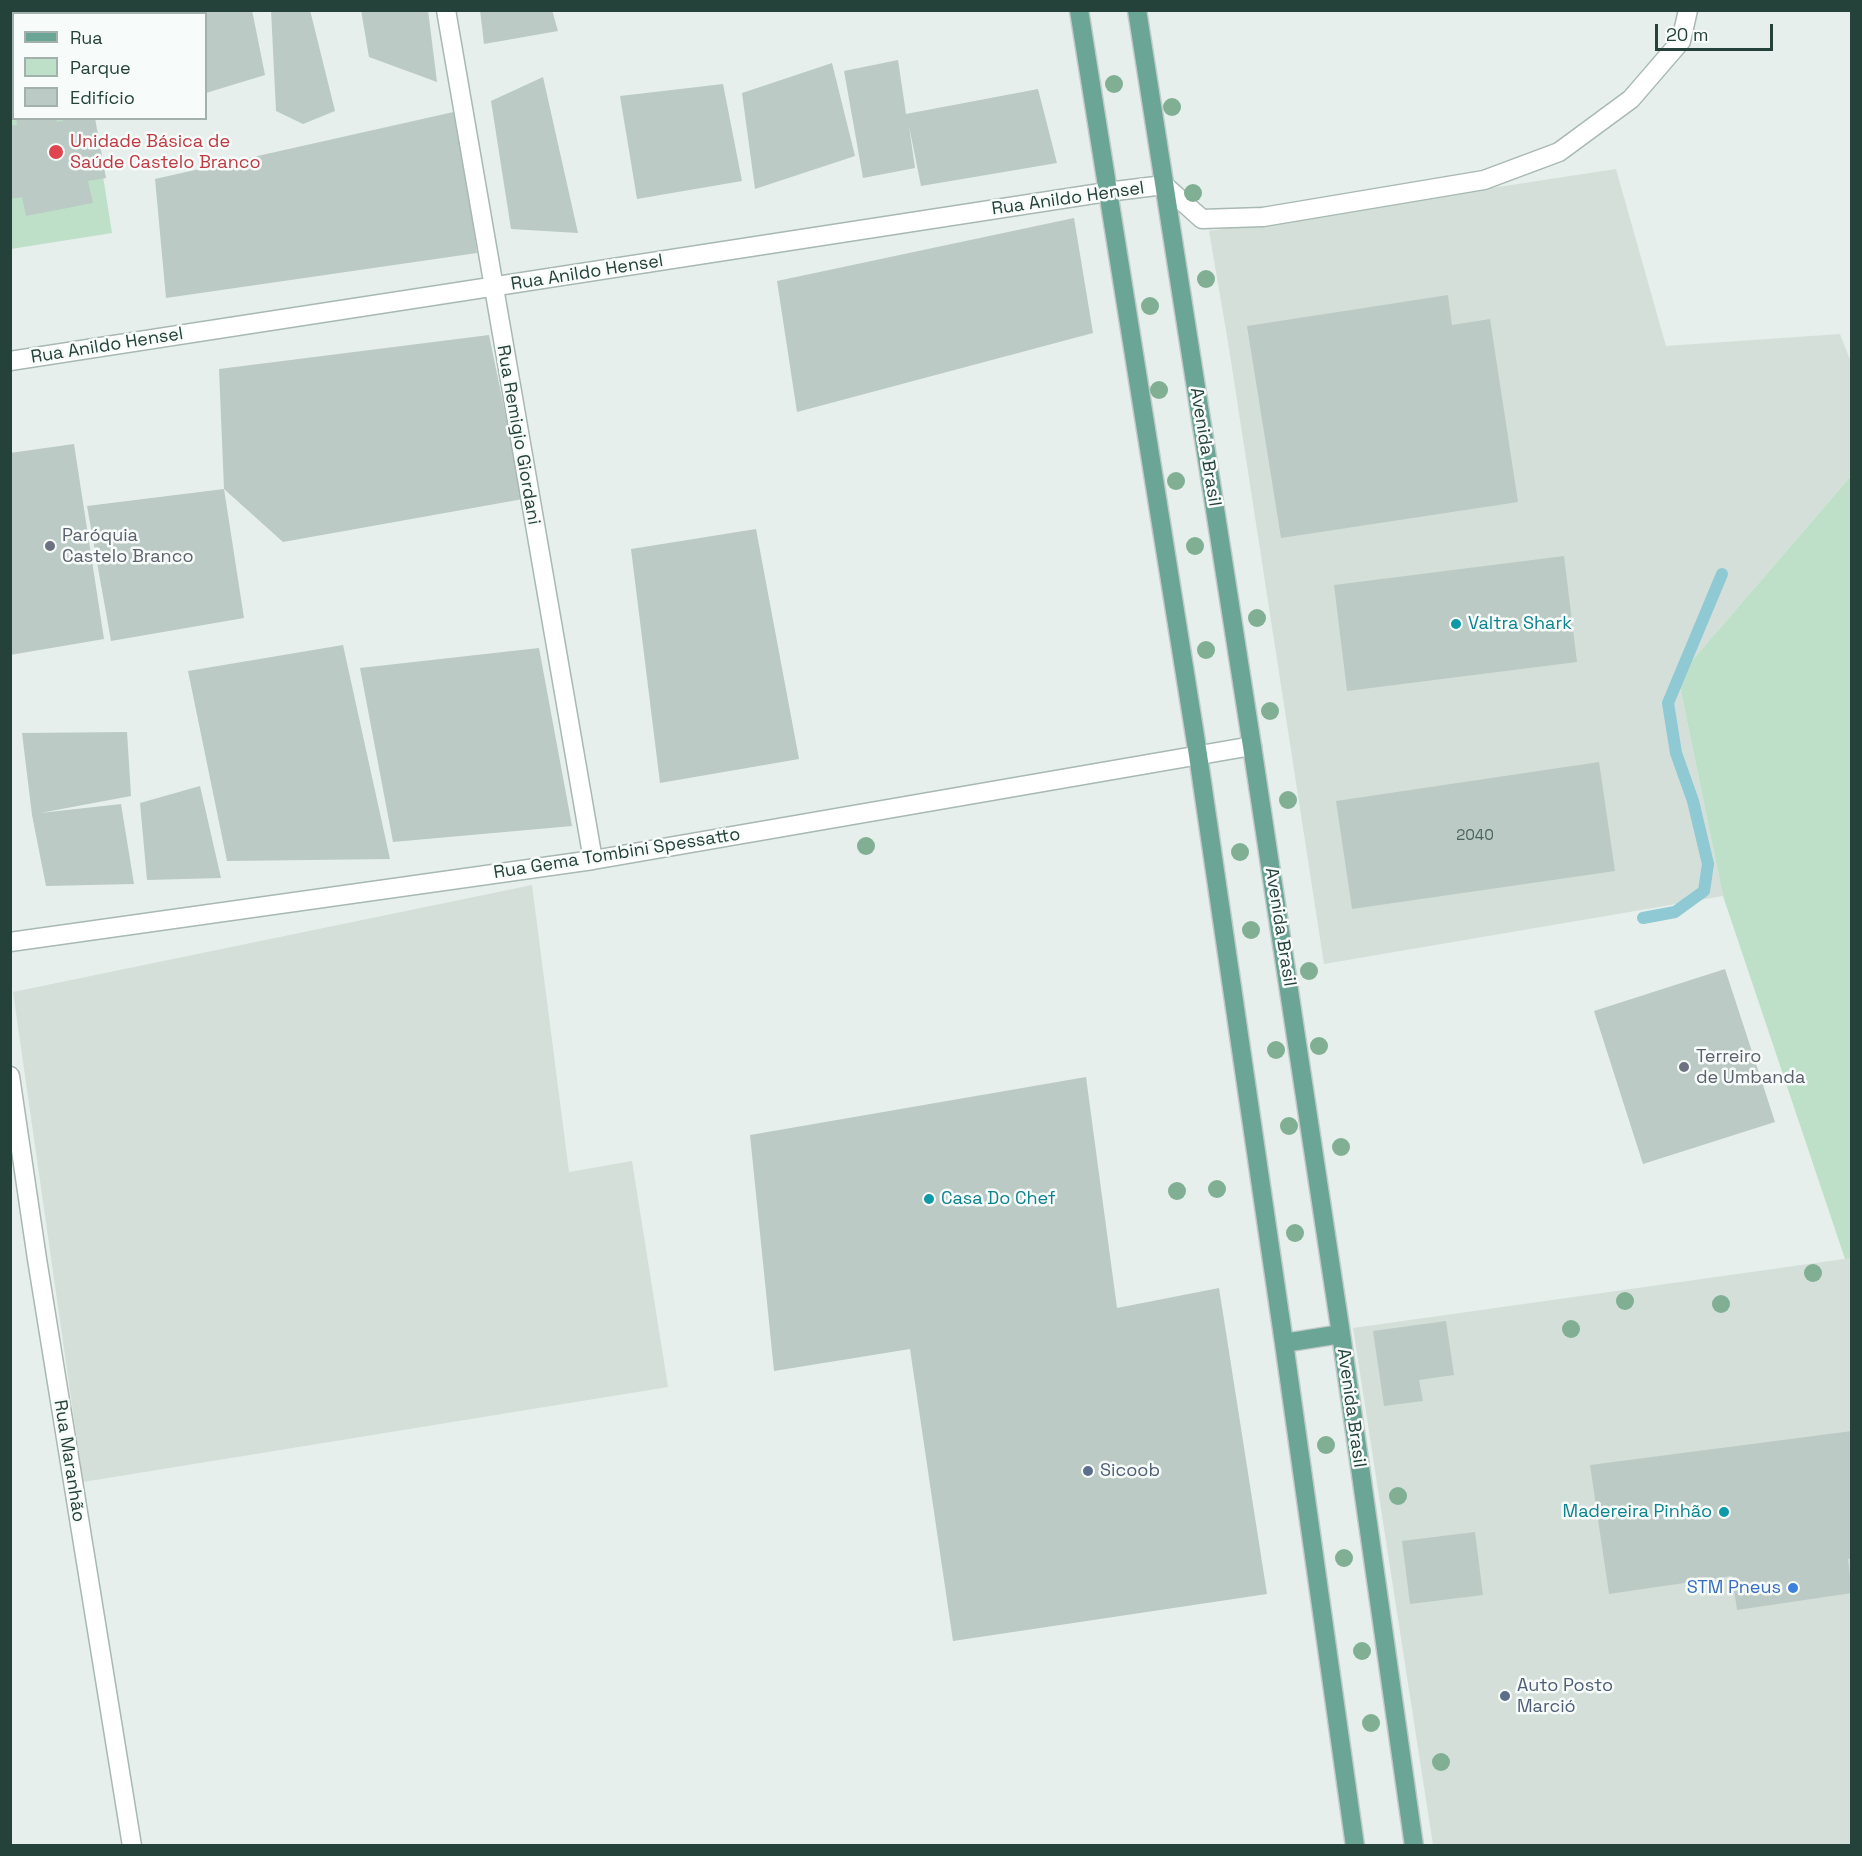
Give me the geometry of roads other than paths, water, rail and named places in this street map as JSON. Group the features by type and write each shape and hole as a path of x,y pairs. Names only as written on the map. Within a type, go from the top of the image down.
{"main road":[{"path":"1079,10 1198,755 1355,1845"},
{"name":"Avenida Brasil","path":"1137,10 1341,1334 1414,1845"},
{"path":"1284,1343 1341,1334"}],"street":[{"name":"Rua Remigio Giordani","path":"446,10 593,860"},
{"path":"1164,185 1202,219 1263,217 1484,180 1559,152 1631,99 1681,41 1688,10"},
{"name":"Rua Anildo Hensel","path":"10,361 1164,185"},
{"name":"Rua Gema Tombini Spessatto","path":"10,942 593,860 1252,746"},
{"name":"Rua Maranhão","path":"10,1076 48,1328 132,1845"}],"waterway":[{"path":"1643,918 1675,912 1704,891 1708,864 1693,801 1676,753 1668,703 1722,574"}],"place":[{"name":"Unidade Básica de Saúde Castelo Branco","path":"56,152"},
{"name":"Paróquia Castelo Branco","path":"50,546"},
{"name":"Valtra Shark","path":"1456,624"},
{"name":"Terreiro de Umbanda","path":"1684,1067"},
{"name":"Casa Do Chef","path":"929,1199"},
{"name":"Sicoob","path":"1088,1471"},
{"name":"Madereira Pinhão","path":"1724,1512"},
{"name":"STM Pneus","path":"1793,1588"},
{"name":"Auto Posto Marció","path":"1505,1696"}]}
